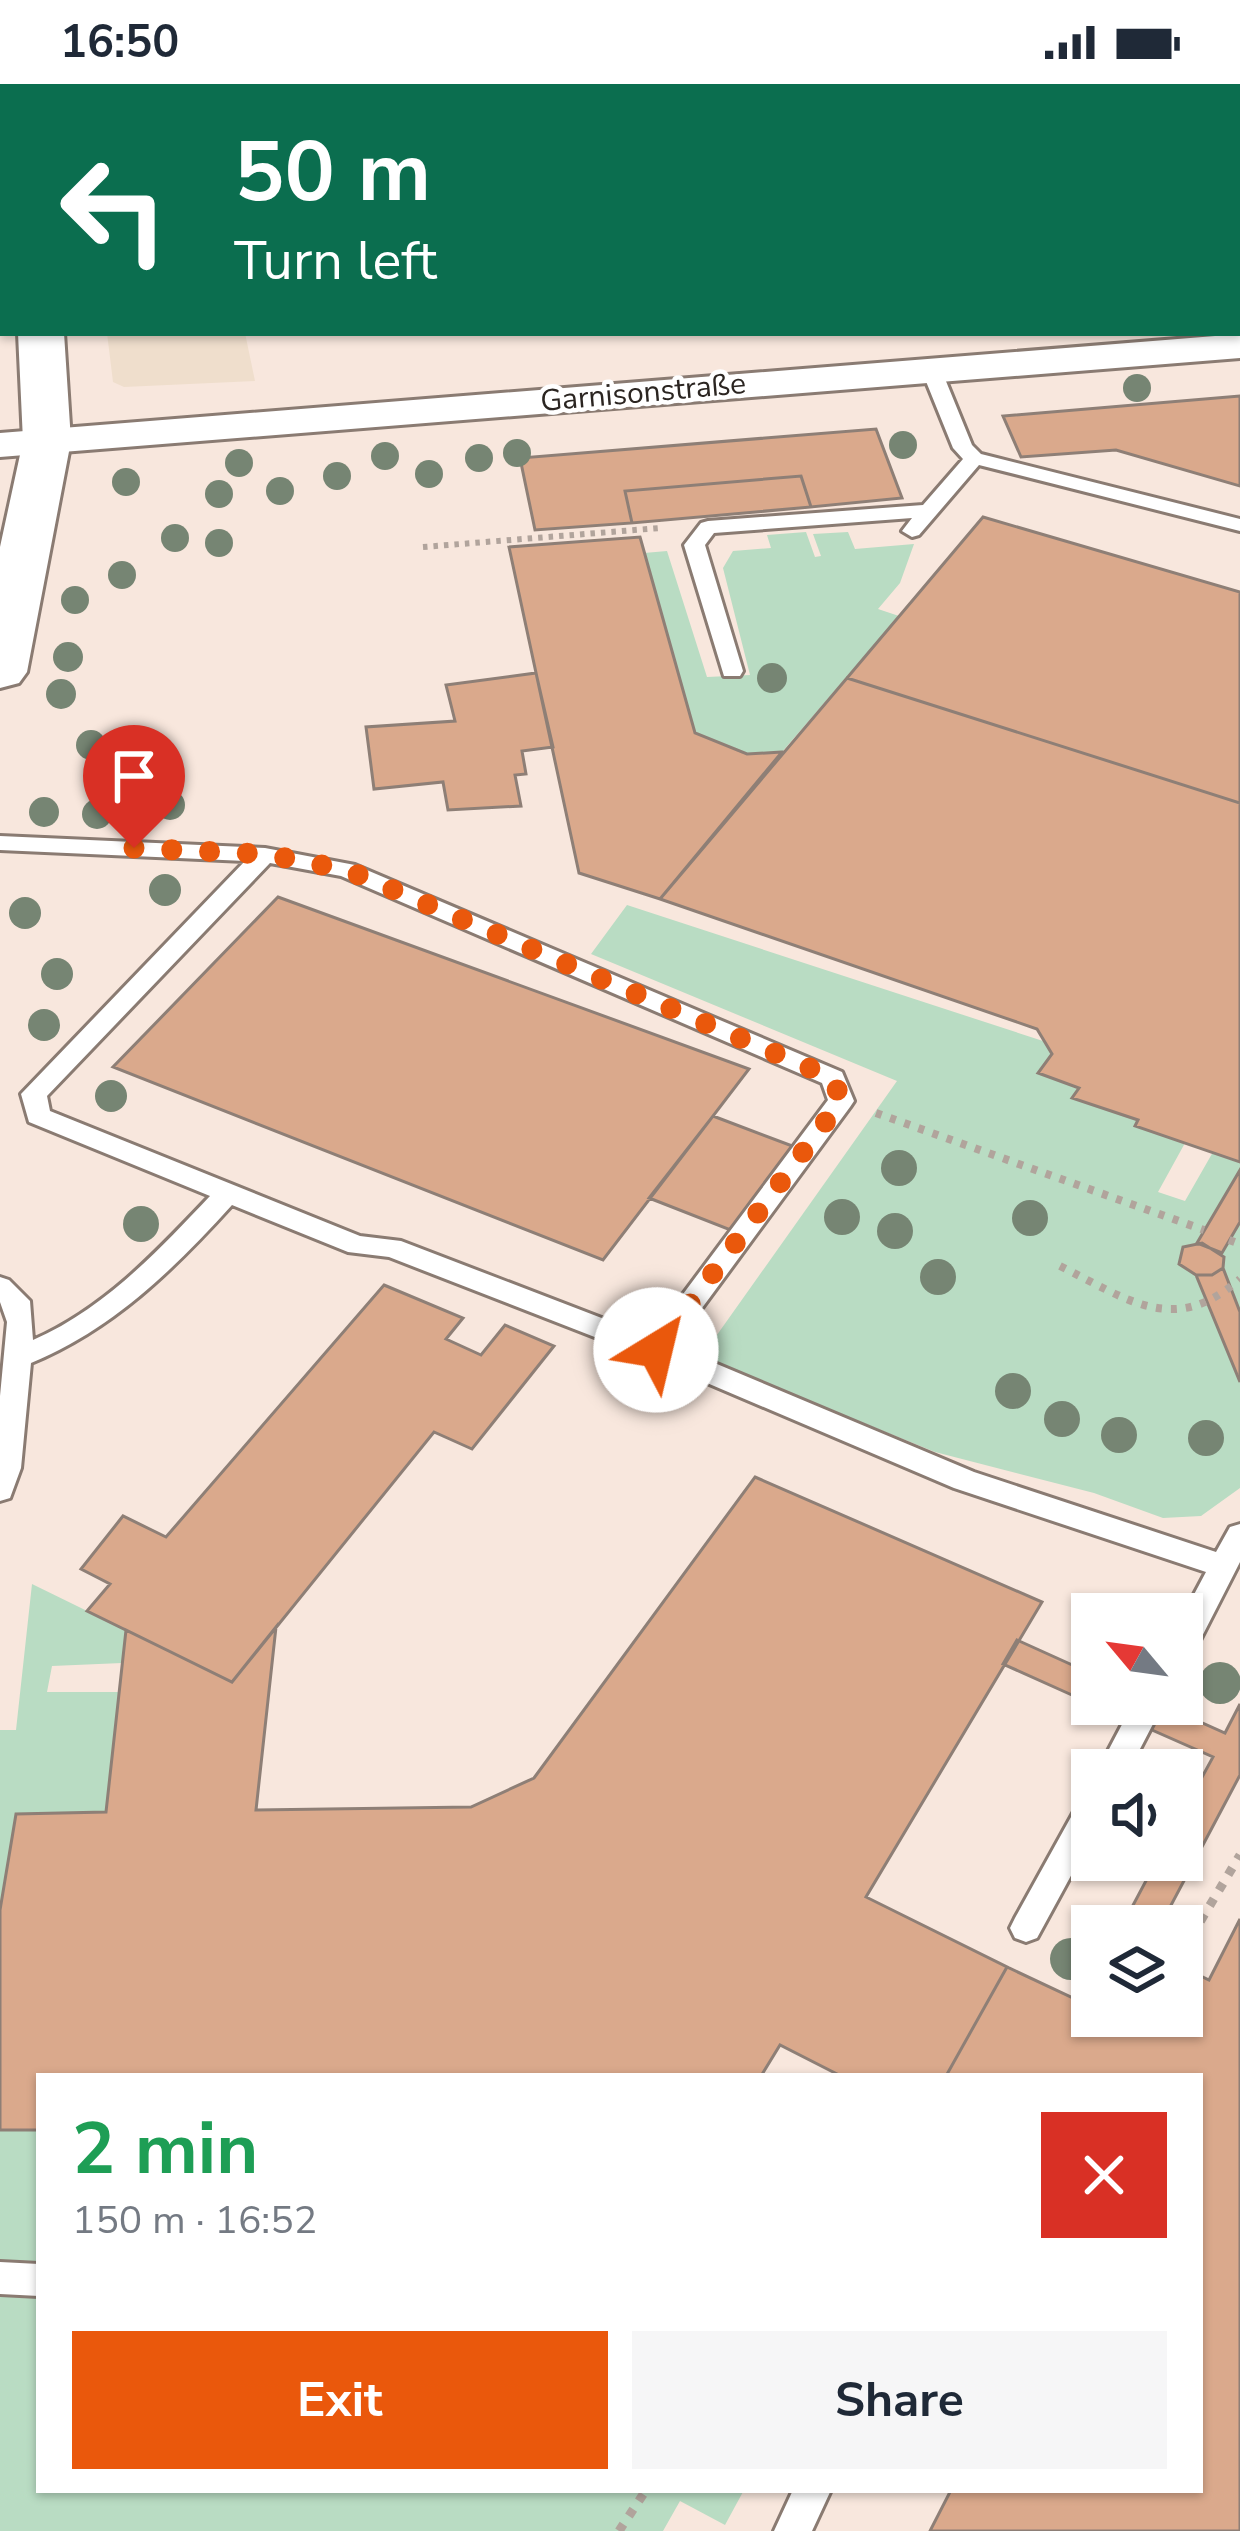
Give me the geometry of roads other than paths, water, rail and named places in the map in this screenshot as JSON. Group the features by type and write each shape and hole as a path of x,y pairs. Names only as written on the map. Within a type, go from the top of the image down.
{"street":[{"path":"0,672 23,443 41,336"},
{"name":"Garnisonstraße","path":"23,443 1240,346"}],"lane":[{"path":"931,369 963,448 974,458 1240,525"},
{"path":"912,531 974,458"},
{"path":"732,671 694,545 698,535 708,527 933,510"},
{"path":"0,843 265,854 347,870 833,1078 841,1101 656,1350"},
{"path":"265,854 34,1094 38,1116 357,1245 392,1248 656,1350 964,1480 1223,1566"},
{"path":"18,1357 60,1342 106,1313 163,1263 229,1192"},
{"path":"0,1287 17,1301 21,1322 7,1468 0,1490"},
{"path":"1203,1605 1240,1535"},
{"path":"1026,1928 1071,1846"},
{"path":"0,2278 36,2280"},
{"path":"792,2531 811,2493"}]}
